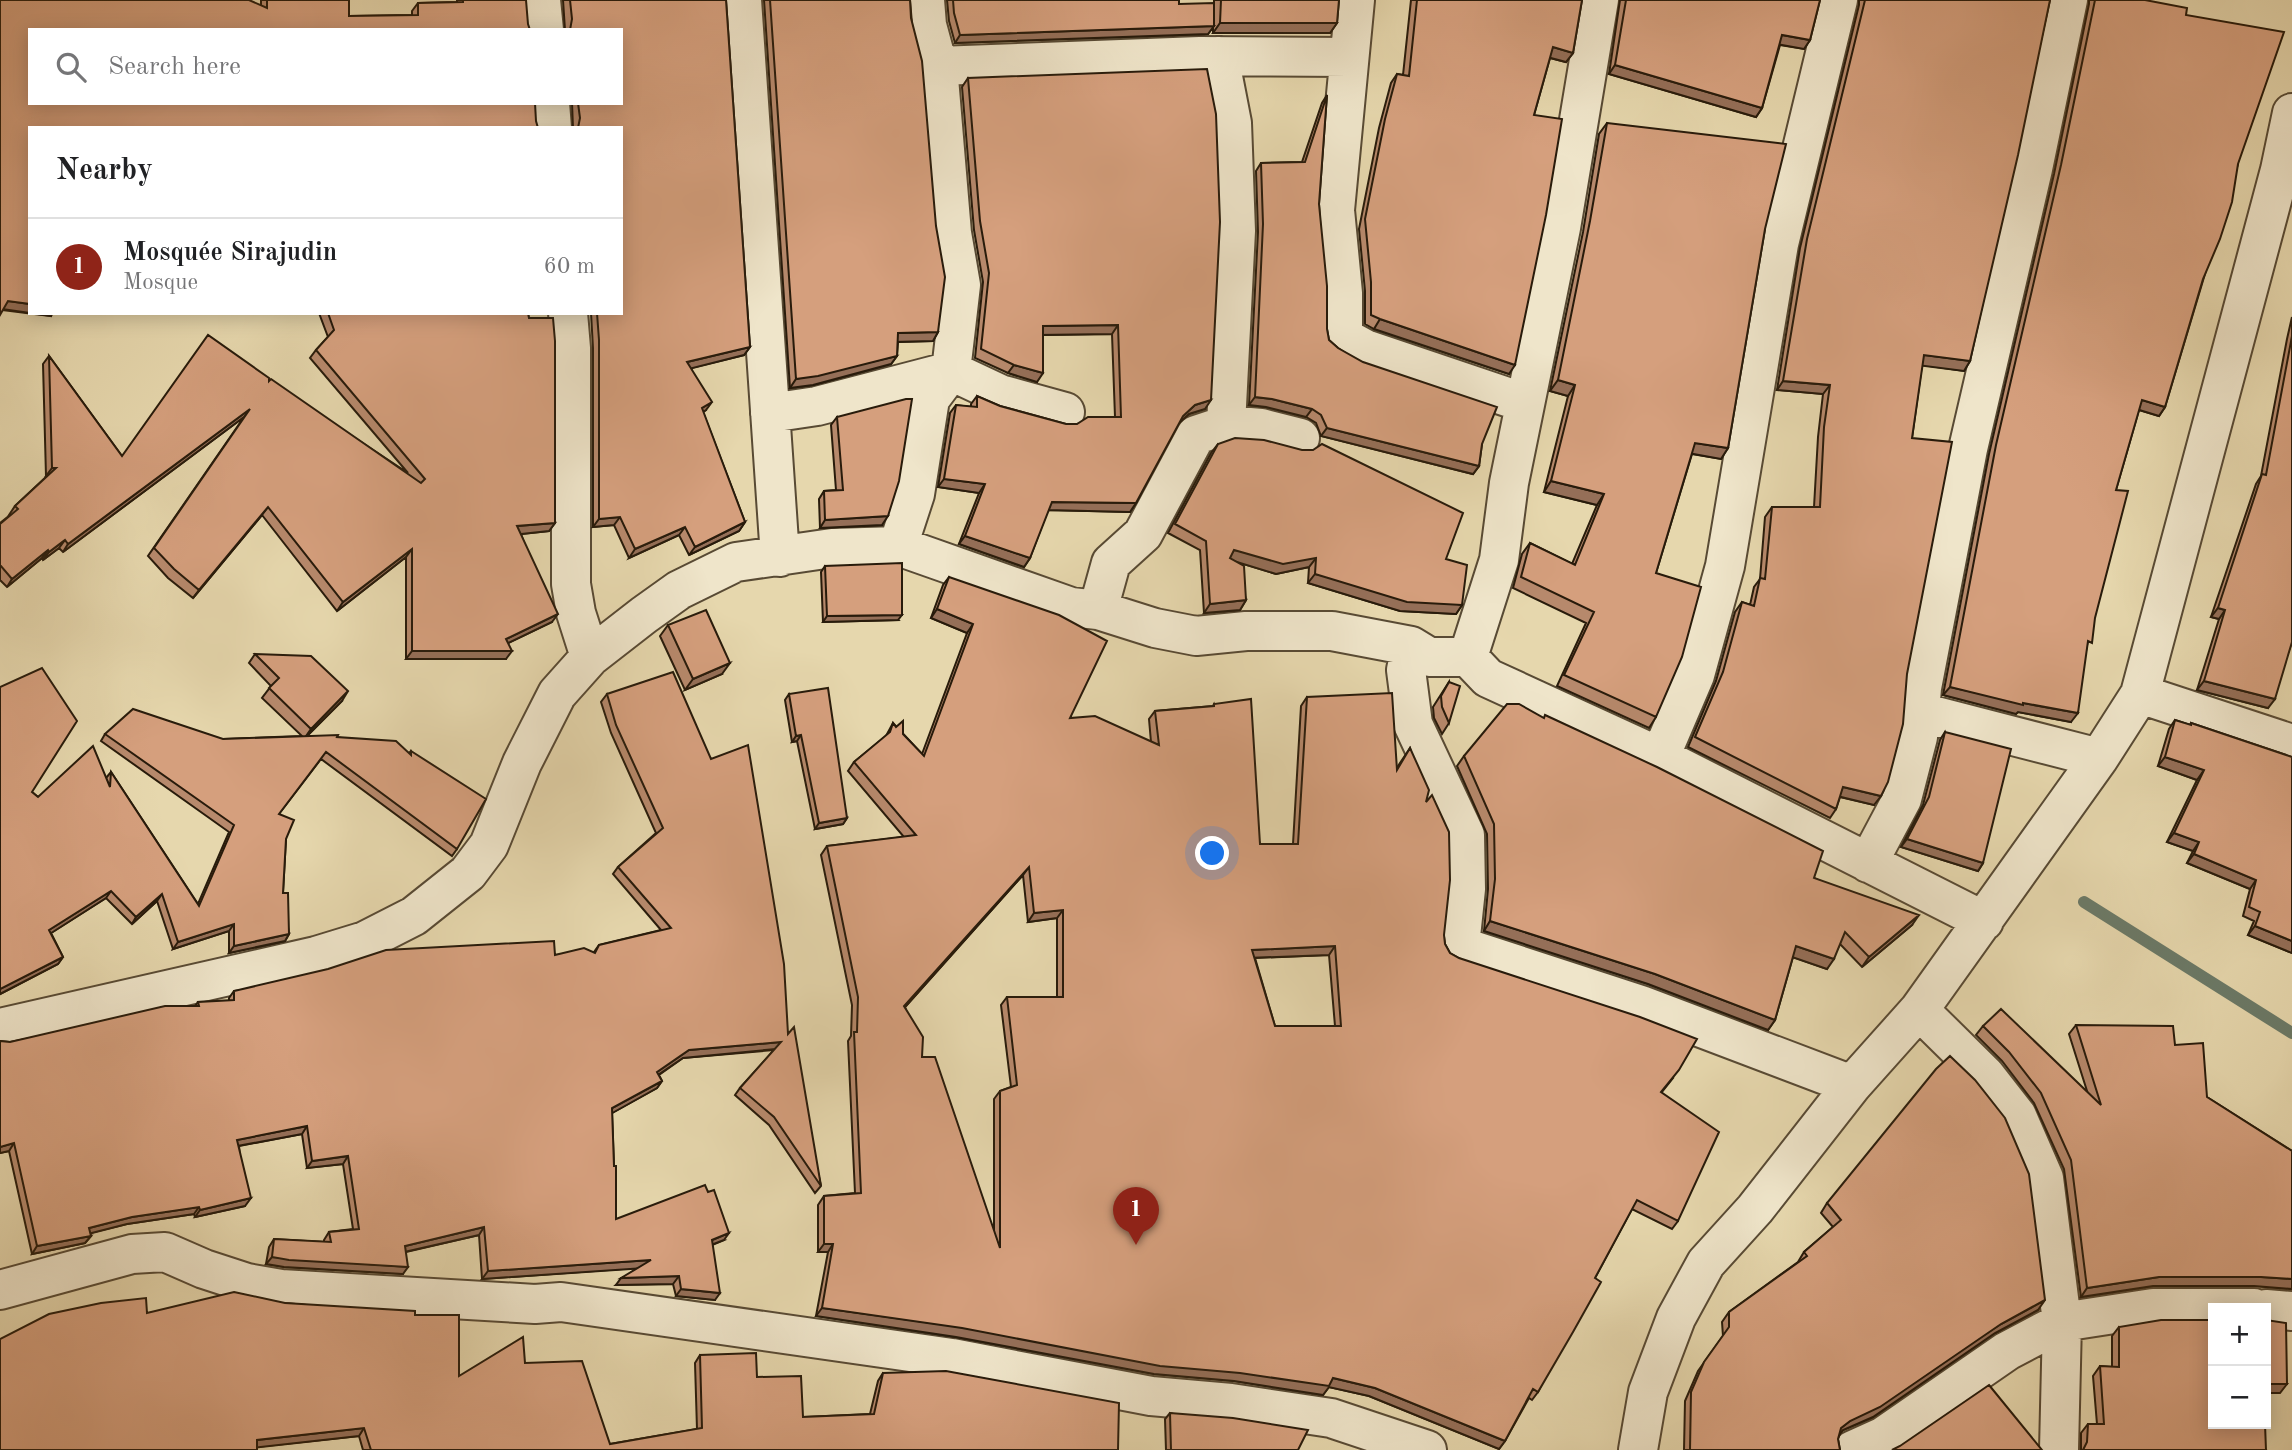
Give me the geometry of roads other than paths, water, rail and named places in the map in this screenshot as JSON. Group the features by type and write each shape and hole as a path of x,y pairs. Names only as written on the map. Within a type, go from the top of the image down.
{"street":[{"path":"541,0 544,28"},
{"path":"743,0 780,557"},
{"path":"898,546 915,494 930,399 951,371 961,285 952,233 938,66 925,0"},
{"path":"1355,0 1335,211 1343,293 1343,337 1365,349 1525,403"},
{"path":"1468,657 1499,560 1509,483 1560,228 1599,0"},
{"path":"1660,757 1695,675 1725,566 1779,244 1838,0"},
{"path":"1868,863 1902,799 1918,737 1922,688 1968,449 2033,169 2068,0"},
{"path":"938,66 1219,55 1349,57"},
{"path":"1219,55 1232,122 1236,231 1226,425"},
{"path":"550,105 552,126"},
{"path":"1638,1450 1648,1392 1676,1318 1706,1263 1755,1209 1852,1085 1919,1010 2099,758 2140,694 2286,172 2292,113"},
{"path":"568,315 571,348 571,584 576,613 590,657"},
{"path":"770,413 817,406 951,371 1000,394 1065,412"},
{"path":"1098,610 1111,563 1143,534 1196,435 1226,425 1261,428 1300,438"},
{"path":"0,1027 316,956 365,941 414,916 468,873 489,845 522,763 557,694 590,657 679,590 736,562 832,548 898,546 1071,607 1098,610 1155,628 1196,636 1247,631 1332,631 1411,646 1429,657 1468,657 1488,678 1660,757 1984,921"},
{"path":"1411,646 1406,670 1413,724 1465,835 1466,889 1460,946 1641,1005 1852,1085"},
{"path":"2140,694 2292,744"},
{"path":"1920,712 2099,758"},
{"path":"1919,1010 1985,1074 2017,1116 2044,1178 2062,1322 2059,1450"},
{"path":"0,1290 132,1254 165,1252 204,1269 247,1283 281,1289 535,1304 561,1301 805,1335 952,1358 1151,1396 1231,1403 1331,1418 1427,1450"},
{"path":"1853,1450 1884,1436 2007,1351 2062,1322 2153,1308 2208,1308"},
{"path":"2271,1309 2292,1311"}],"waterway":[{"path":"2084,902 2292,1033"}],"place":[{"name":"Mosquée Sirajudin","path":"1136,1245"}]}
